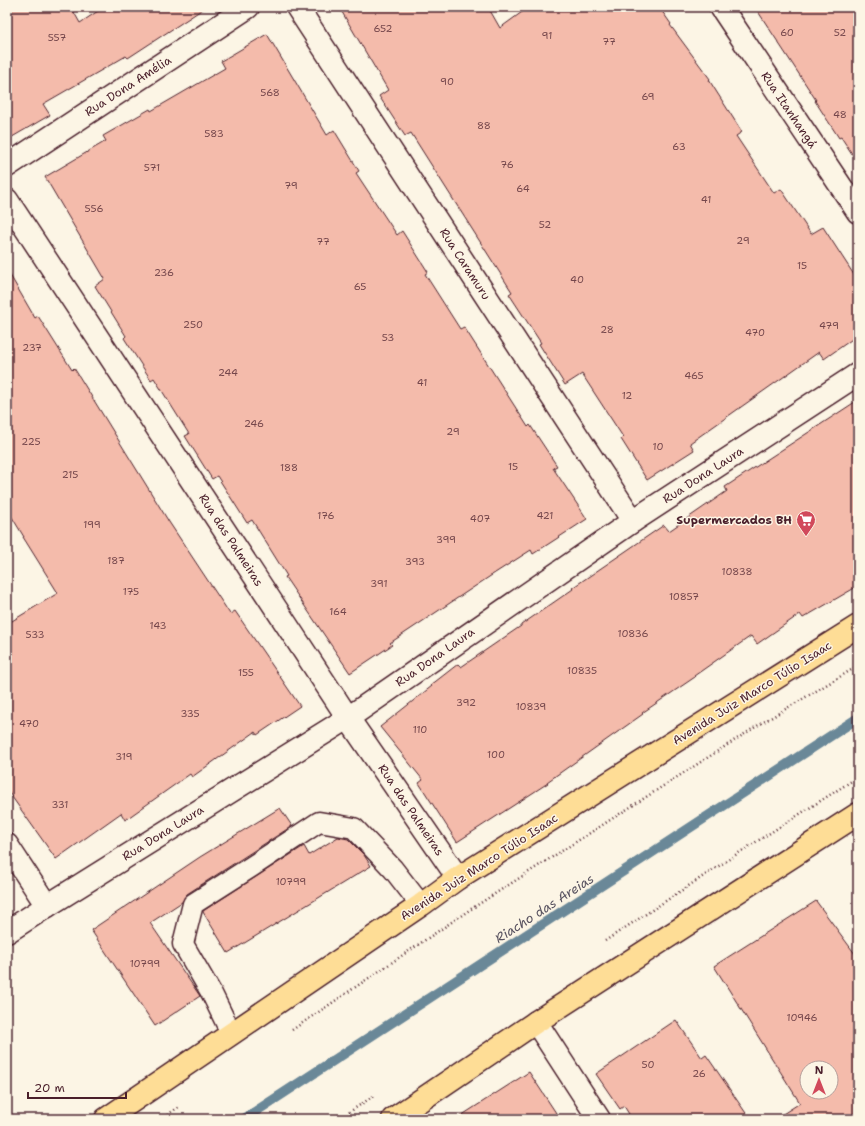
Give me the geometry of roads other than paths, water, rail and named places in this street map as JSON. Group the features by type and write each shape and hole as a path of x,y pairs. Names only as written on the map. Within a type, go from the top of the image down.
{"main road":[{"name":"Avenida Juiz Marco Túlio Isaac","path":"106,1119 421,905 458,878 858,626"},
{"path":"393,1119 536,1022 858,814"}],"street":[{"name":"Rua Dona Amélia","path":"7,166 248,7"},
{"name":"Rua Caramuru","path":"297,7 634,521"},
{"name":"Rua Itanhangá","path":"721,7 858,212"},
{"name":"Rua das Palmeiras","path":"7,200 348,718 458,878"},
{"name":"Rua Dona Laura","path":"7,932 348,718 634,521 858,374"},
{"path":"7,845 47,906"},
{"path":"536,1022 599,1119"}],"lane":[{"path":"231,1033 212,994 183,944 192,904 319,822 354,828 393,869 421,905"}],"waterway":[{"name":"Riacho das Areias","path":"244,1119 858,718"}],"place":[{"name":"Supermercados BH","path":"806,537"}]}
